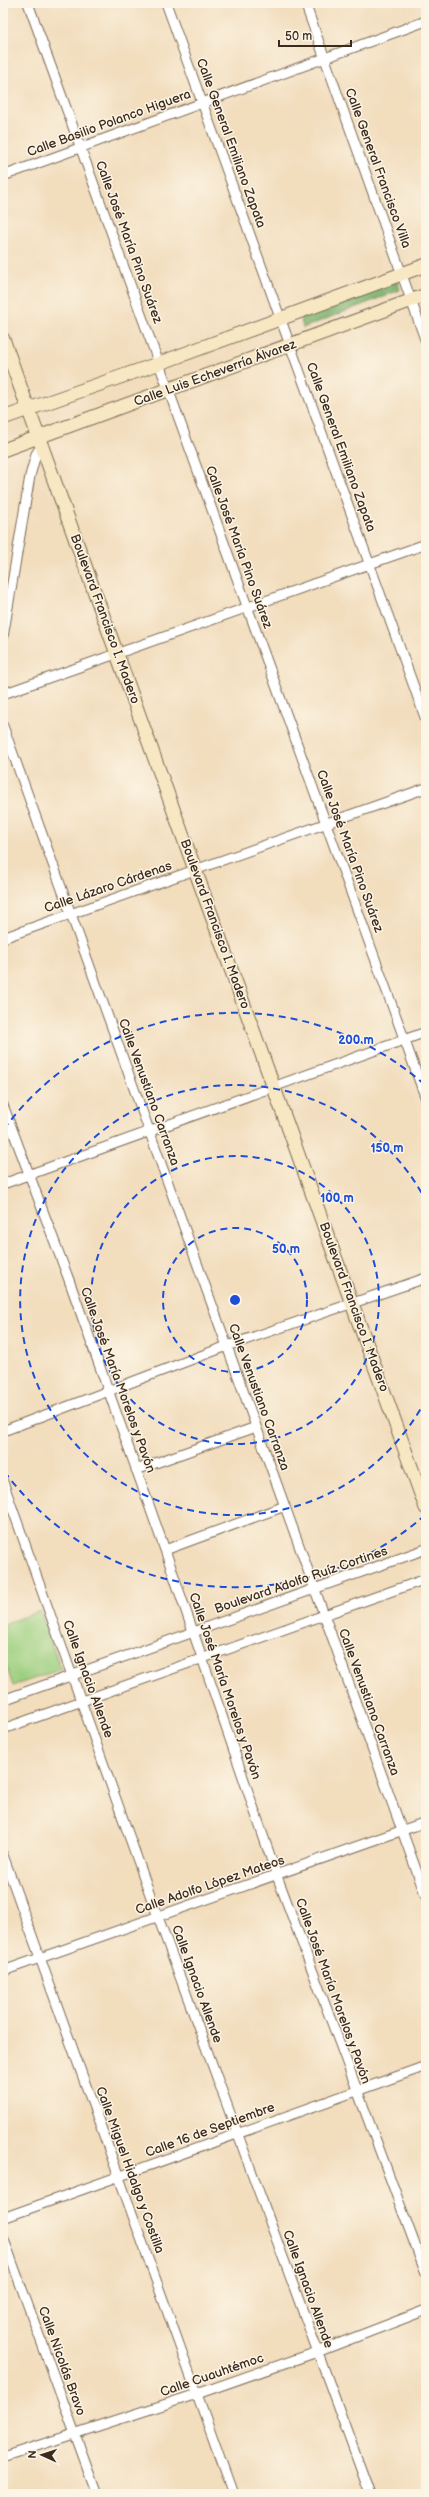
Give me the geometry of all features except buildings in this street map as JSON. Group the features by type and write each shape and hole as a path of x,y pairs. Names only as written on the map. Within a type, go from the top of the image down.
{"street":[{"name":"Calle José María Pino Suárez","path":"28,3 160,363 246,609 328,824 403,1041 426,1099"},
{"name":"Calle General Emiliano Zapata","path":"166,3 426,720"},
{"name":"Calle General Francisco Villa","path":"305,3 426,342"},
{"name":"Calle Basilio Polanco Higuera","path":"3,176 426,21"},
{"path":"3,418 160,363 426,265"},
{"name":"Calle Luis Echeverría Álvarez","path":"3,450 40,441 426,294"},
{"name":"Boulevard Francisco I. Madero","path":"3,339 195,871 354,1304 426,1508"},
{"path":"3,637 30,476 40,441"},
{"path":"3,694 118,655 426,544"},
{"name":"Calle Venustiano Carranza","path":"3,726 426,1897"},
{"name":"Calle Lázaro Cárdenas","path":"3,938 426,788"},
{"path":"3,1184 149,1130 426,1032"},
{"name":"Calle José María Morelos y Pavón","path":"3,1105 109,1392 277,1876 426,2274"},
{"path":"3,1431 227,1346 354,1304 426,1278"},
{"path":"136,1470 256,1426"},
{"name":"Calle Ignacio Allende","path":"3,1482 82,1700 158,1917 370,2494"},
{"path":"165,1550 285,1506"},
{"name":"Boulevard Adolfo Ruíz Cortines","path":"3,1700 426,1549"},
{"path":"3,1730 82,1700 201,1660 426,1580"},
{"name":"Calle Adolfo López Mateos","path":"3,1971 41,1956 277,1876 426,1822"},
{"name":"Calle Miguel Hidalgo y Costilla","path":"3,1854 41,1956 233,2494"},
{"name":"Calle 16 de Septiembre","path":"3,2218 357,2093 426,2066"},
{"name":"Calle Nicolás Bravo","path":"3,2237 97,2494"},
{"name":"Calle Cuauhtémoc","path":"3,2457 197,2394 317,2352 426,2310"}],"green space":[{"path":"396,279 400,290 303,328 300,317"},
{"path":"40,1611 61,1669 13,1686 3,1657 3,1624"}]}
